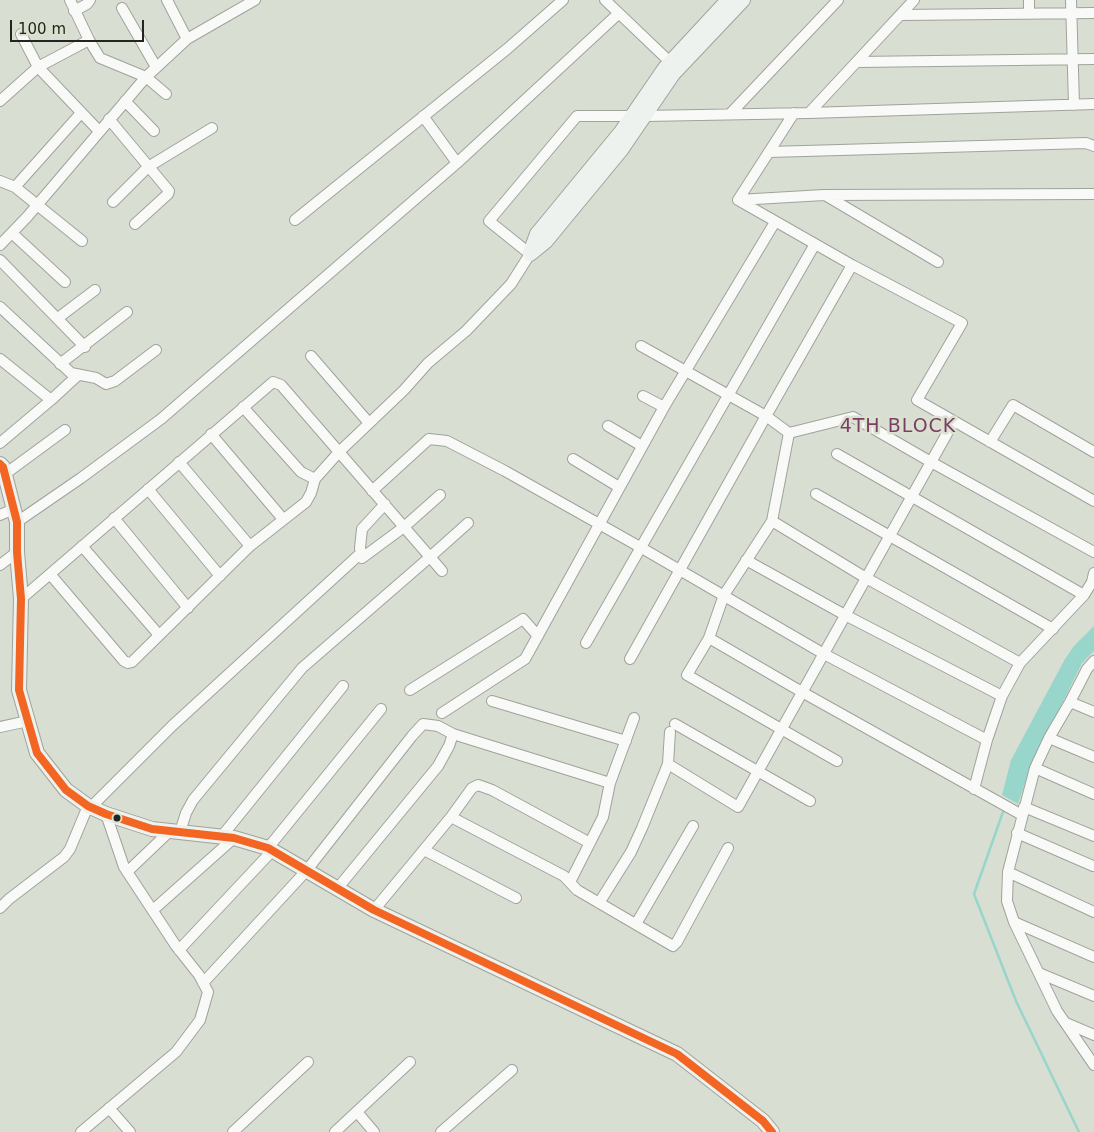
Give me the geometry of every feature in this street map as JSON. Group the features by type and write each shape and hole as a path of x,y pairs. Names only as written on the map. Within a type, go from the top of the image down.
{"main road":[{"path":"638,116 656,80 670,62 728,0"},
{"path":"530,254 538,234 612,144 673,74 743,0"},
{"path":"2,472 15,516 21,599 19,690 37,752 66,790 89,807 152,829 228,837 270,850 374,910 677,1054 763,1121 772,1132"}],"street":[{"path":"70,0 74,11 100,58 146,76 166,94"},
{"path":"74,11 87,4 90,0"},
{"path":"167,0 187,39"},
{"path":"0,245 38,204 146,76 187,39 255,0"},
{"path":"295,220 508,49 563,0"},
{"path":"605,0 670,62"},
{"path":"730,114 838,0"},
{"path":"809,113 914,0"},
{"path":"1029,0 1029,14"},
{"path":"1071,0 1074,105"},
{"path":"122,8 156,67"},
{"path":"900,15 1094,13"},
{"path":"0,515 15,516 81,478 152,426 457,162 618,14"},
{"path":"22,34 38,67 99,131"},
{"path":"0,101 38,67 89,40"},
{"path":"857,62 1094,59"},
{"path":"125,101 154,131"},
{"path":"50,574 126,662 132,662 250,546 306,502 315,479 339,452 404,390 428,363 466,331 510,284 530,254 489,221 577,116 794,114 1094,104"},
{"path":"15,187 81,113"},
{"path":"738,200 794,114"},
{"path":"423,116 457,162"},
{"path":"109,119 169,193 135,224"},
{"path":"113,202 148,167 212,128"},
{"path":"769,152 1086,143 1094,146"},
{"path":"0,181 15,187 38,204 82,242"},
{"path":"738,200 824,195 1094,194"},
{"path":"824,195 938,262"},
{"path":"738,200 852,265 962,323 916,400 1094,501"},
{"path":"442,713 525,659 664,407 775,222"},
{"path":"12,234 65,282"},
{"path":"586,643 815,244"},
{"path":"0,260 84,347"},
{"path":"630,659 852,265"},
{"path":"58,318 95,290"},
{"path":"0,306 60,364 77,376 96,378 106,384 112,383 156,350"},
{"path":"60,364 128,312"},
{"path":"641,346 766,416 789,433 854,418 1094,552"},
{"path":"311,356 369,423"},
{"path":"0,359 51,400"},
{"path":"0,442 77,376"},
{"path":"21,599 272,382 278,383 442,571"},
{"path":"643,396 664,407"},
{"path":"990,442 1012,405 1094,452"},
{"path":"243,407 301,472 315,479"},
{"path":"668,764 738,807 954,422"},
{"path":"608,426 642,446"},
{"path":"2,472 65,430"},
{"path":"789,433 772,521 724,596 709,638 687,675 837,761"},
{"path":"211,434 283,519"},
{"path":"372,490 429,439 446,440 640,547 824,654 986,740"},
{"path":"837,454 1084,596"},
{"path":"573,459 619,487"},
{"path":"179,462 250,546"},
{"path":"148,490 220,576"},
{"path":"816,494 1053,628"},
{"path":"385,504 362,529 360,548 362,558 404,527 440,495"},
{"path":"114,518 188,608"},
{"path":"772,521 866,578 1020,663"},
{"path":"127,872 175,831 193,800 302,668 468,523"},
{"path":"82,546 159,635"},
{"path":"0,565 17,552"},
{"path":"0,908 64,857 70,849 89,807 172,726 361,553"},
{"path":"746,560 845,615 1002,696"},
{"path":"974,789 986,740 1002,696 1020,663 1084,596 1092,582 1094,573"},
{"path":"410,690 523,620 538,636"},
{"path":"709,638 974,789 1023,811 1094,836"},
{"path":"1092,668 1049,738 1035,768 1008,872 1007,900 1014,922 1057,1011 1094,1065"},
{"path":"153,910 228,837 343,686"},
{"path":"492,701 626,741"},
{"path":"1070,702 1094,712"},
{"path":"179,950 270,850 381,709"},
{"path":"570,882 603,817 610,784 634,718"},
{"path":"0,728 28,721"},
{"path":"203,983 307,870 423,724 438,726 453,734 610,784"},
{"path":"599,903 631,852 642,828 668,764 673,728 759,770 810,801"},
{"path":"337,889 438,766 453,734"},
{"path":"1049,738 1094,757"},
{"path":"1035,768 1094,794"},
{"path":"374,910 451,817 472,788 478,785 492,790 590,843"},
{"path":"81,1132 176,1052 200,1020 208,992 199,975 179,950 124,867 106,814"},
{"path":"451,817 564,876 574,887 599,903 668,944 675,945 728,848"},
{"path":"636,924 693,826"},
{"path":"1017,833 1093,866"},
{"path":"424,850 516,898"},
{"path":"1008,872 1094,912"},
{"path":"1014,922 1094,957"},
{"path":"1039,973 1094,996"},
{"path":"1066,1023 1094,1035"},
{"path":"233,1132 308,1062"},
{"path":"335,1132 410,1062"},
{"path":"441,1132 512,1070"},
{"path":"109,1108 130,1132"},
{"path":"357,1112 374,1132"}],"water":[{"path":"1094,626 1094,651 1082,663 1029,771 1018,804 1002,795 1011,760 1065,659 1074,646"}],"waterway":[{"path":"1004,809 974,894 1016,1001 1079,1132"}],"transit line":[{"path":"0,464 3,467 17,522 17,552 21,599 19,690 37,753 66,790 88,806 152,829 234,838 268,848 374,910 677,1054 763,1121 772,1132"}],"district":[{"name":"4TH BLOCK","path":"898,427"}]}
